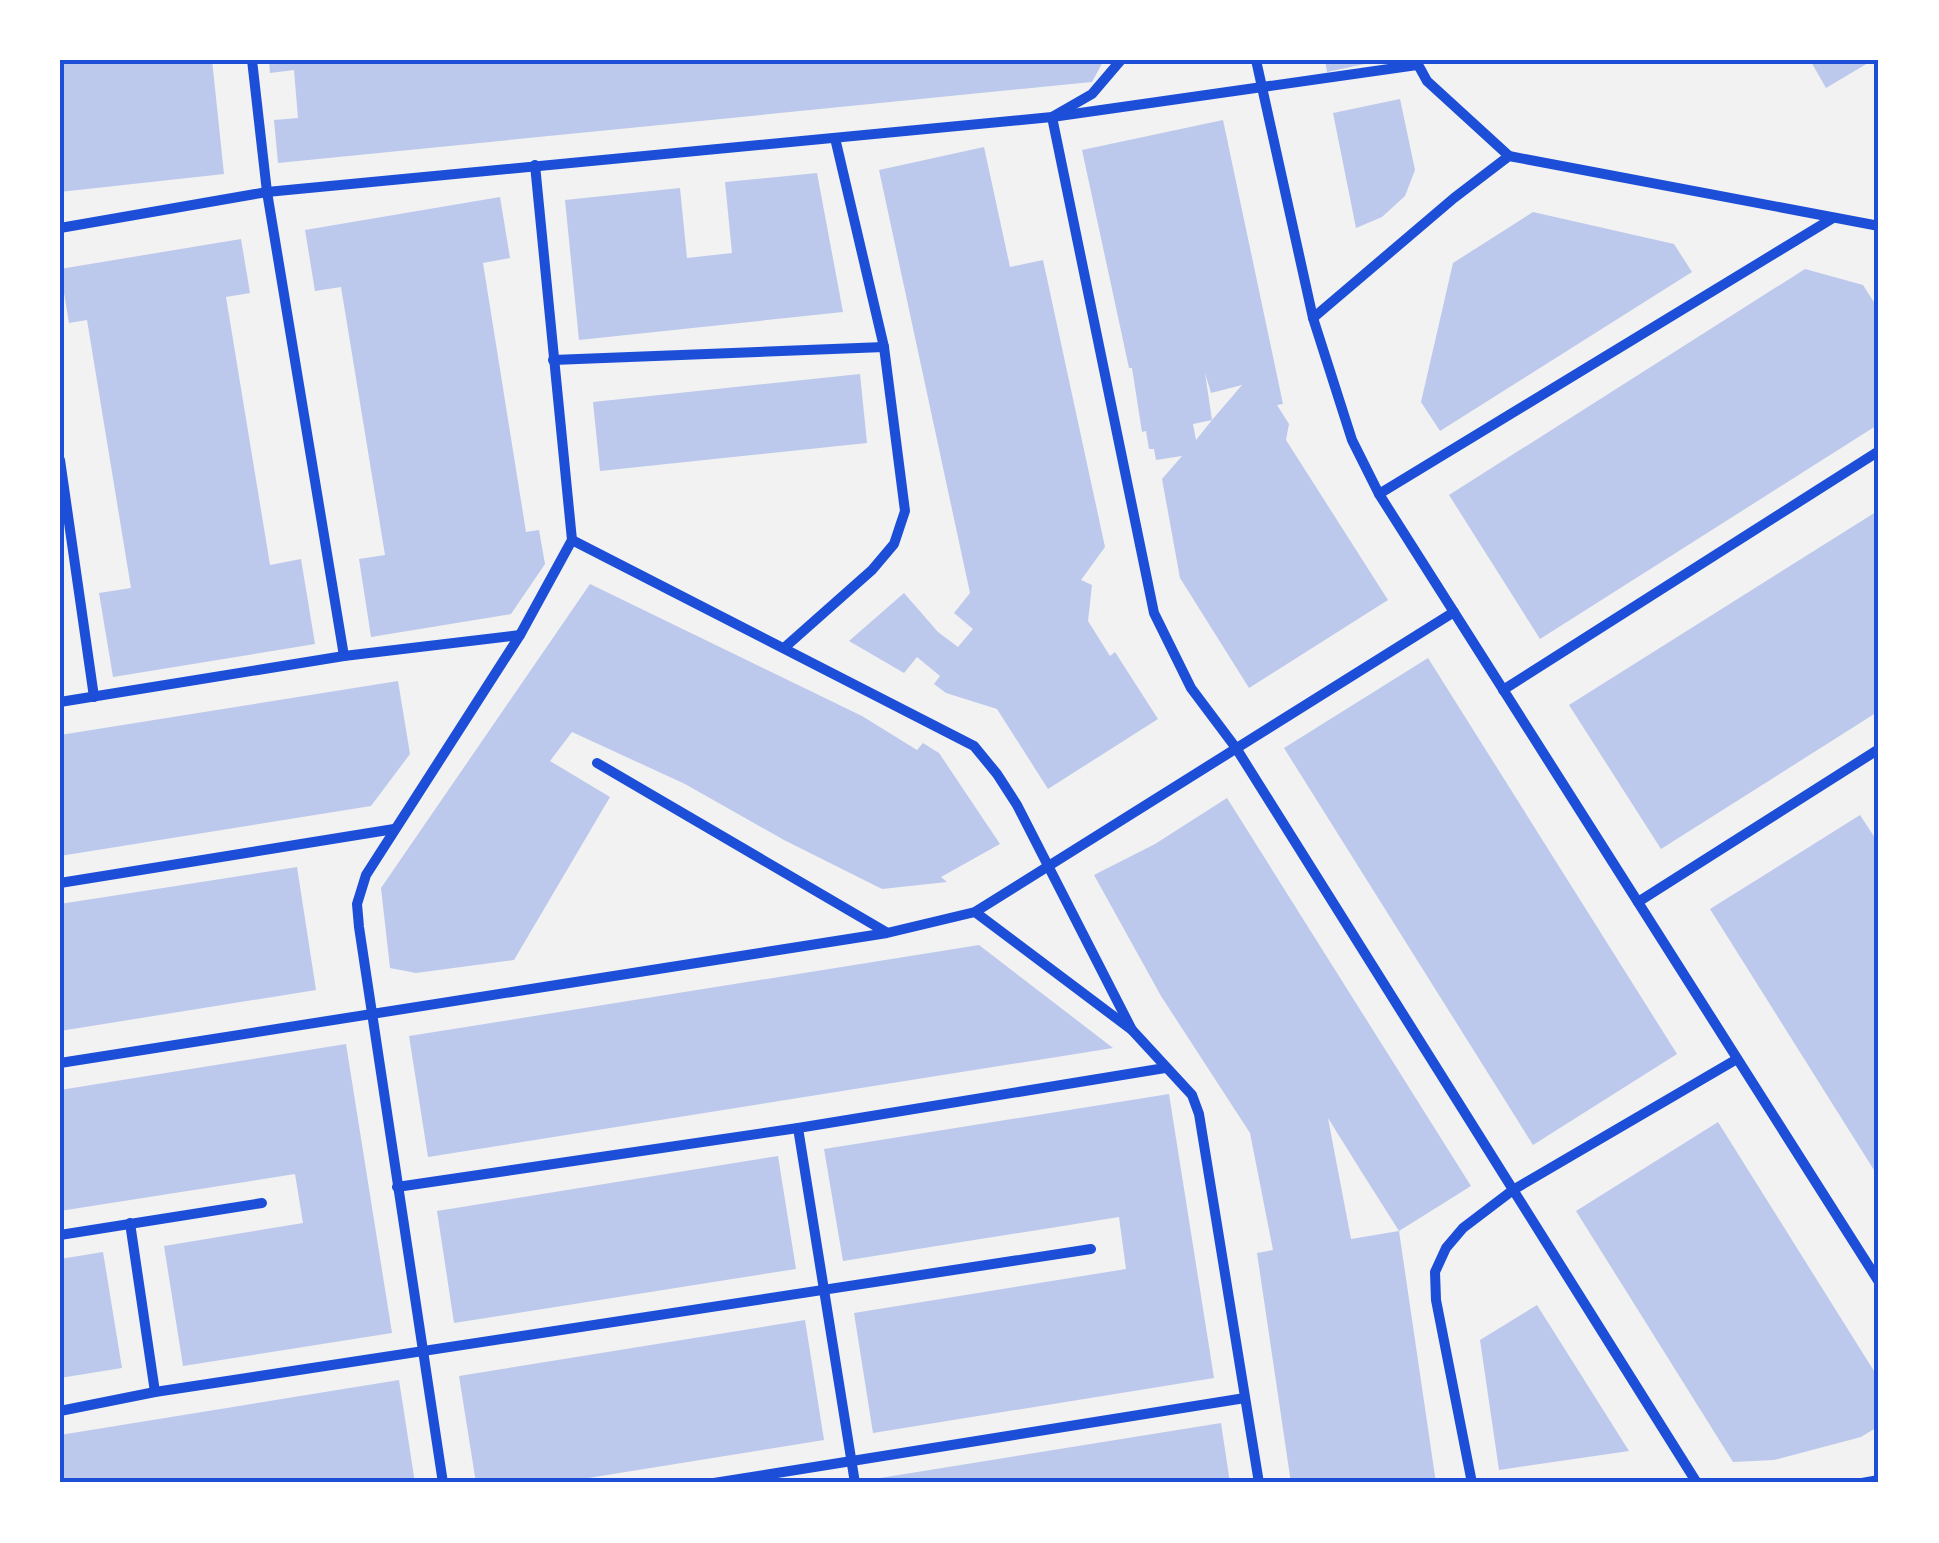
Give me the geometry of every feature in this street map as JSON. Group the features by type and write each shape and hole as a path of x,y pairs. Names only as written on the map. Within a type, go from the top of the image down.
{"street":[{"path":"252,60 267,192 344,656"},
{"path":"1052,117 1092,94 1122,60"},
{"path":"1256,60 1313,318 1352,440 1379,494 1879,1282"},
{"path":"60,228 267,192 1052,117 1416,62 1427,81 1509,156 1879,226"},
{"path":"1052,117 1154,613 1191,688 1236,748 1697,1483"},
{"path":"784,648 872,570 894,544 905,511 884,347 835,138"},
{"path":"1313,318 1509,156"},
{"path":"443,1483 370,1013 357,904 366,875 520,635 572,540 535,165"},
{"path":"1379,494 1834,218"},
{"path":"553,360 884,347"},
{"path":"1504,690 1879,452"},
{"path":"60,460 94,697"},
{"path":"572,540 974,746 1016,805 1132,1030"},
{"path":"60,1063 887,933 975,912 1454,612"},
{"path":"60,702 344,656 520,635"},
{"path":"1638,902 1879,749"},
{"path":"597,763 887,933"},
{"path":"60,882 394,829"},
{"path":"975,912 1132,1030 1192,1095 1199,1114 1259,1483"},
{"path":"1472,1483 1436,1300 1435,1272 1446,1248 1463,1228 1513,1190 1737,1058"},
{"path":"397,1186 798,1128 1165,1068"},
{"path":"798,1128 855,1483"},
{"path":"60,1234 262,1203"},
{"path":"130,1223 155,1392"},
{"path":"60,1411 155,1392 1091,1249"},
{"path":"714,1483 1244,1398"},
{"path":"1862,1483 1879,1480"}],"building":[{"path":"60,60 212,60 224,174 60,192"},
{"path":"269,60 1104,60 1092,82 278,163 274,120 298,118 294,70 270,73"},
{"path":"1325,60 1374,60 1374,62 1327,72"},
{"path":"1810,60 1873,60 1826,88"},
{"path":"1400,99 1415,170 1405,196 1382,217 1356,228 1333,113"},
{"path":"1223,120 1283,404 1277,405 1289,424 1286,440 1388,600 1249,688 1180,578 1162,479 1182,456 1156,460 1154,449 1149,449 1146,431 1142,432 1132,368 1082,150","holes":["1205,373 1211,393 1242,385 1212,420","1212,420 1196,440 1193,424"]},
{"path":"984,147 1010,267 1043,260 1105,547 1081,580 1092,585 1088,621 1110,656 1115,652 1158,719 1048,789 997,709 946,693 934,684 940,676 917,657 904,673 849,641 904,593 938,632 958,647 973,629 954,613 970,593 879,170"},
{"path":"817,173 843,312 579,340 565,200 680,188 687,258 732,253 725,182"},
{"path":"500,197 510,258 483,263 526,532 539,530 545,564 511,614 371,637 359,559 385,555 341,287 315,291 305,230"},
{"path":"1533,212 1674,244 1692,272 1440,431 1421,402 1453,263"},
{"path":"241,239 250,293 226,297 270,565 301,559 315,644 113,677 99,593 131,588 87,320 69,323 60,269"},
{"path":"1805,269 1863,285 1879,310 1879,424 1540,639 1449,495"},
{"path":"860,374 867,443 600,471 593,402"},
{"path":"1879,510 1879,711 1661,849 1569,705"},
{"path":"590,584 862,716 917,750 923,743 939,753 1000,844 941,877 947,882 882,889 685,784 572,732 550,761 610,797 514,960 416,973 390,968 381,888"},
{"path":"1428,658 1677,1054 1533,1145 1284,748"},
{"path":"398,681 410,754 371,806 60,856 60,735"},
{"path":"1227,798 1471,1186 1399,1231 1436,1483 1291,1483 1257,1253 1273,1250 1250,1133 1161,996 1094,875 1155,844","holes":["1328,1118 1399,1231 1351,1239"]},
{"path":"1860,815 1879,844 1879,1178 1710,909"},
{"path":"297,867 316,990 60,1031 60,904"},
{"path":"979,945 1113,1048 428,1157 409,1036"},
{"path":"346,1044 392,1333 183,1366 164,1246 303,1223 295,1174 60,1211 60,1090"},
{"path":"1169,1094 1214,1378 873,1433 854,1313 1126,1269 1119,1217 843,1261 824,1149"},
{"path":"1718,1122 1879,1379 1879,1426 1861,1437 1774,1460 1733,1462 1576,1211"},
{"path":"778,1156 796,1269 454,1323 437,1211"},
{"path":"103,1252 122,1368 60,1378 60,1259"},
{"path":"1537,1305 1629,1451 1499,1470 1480,1340"},
{"path":"805,1320 824,1440 557,1483 476,1483 459,1376"},
{"path":"399,1380 415,1483 63,1483 60,1435"},
{"path":"1221,1423 1230,1483 881,1483 880,1478"}]}
